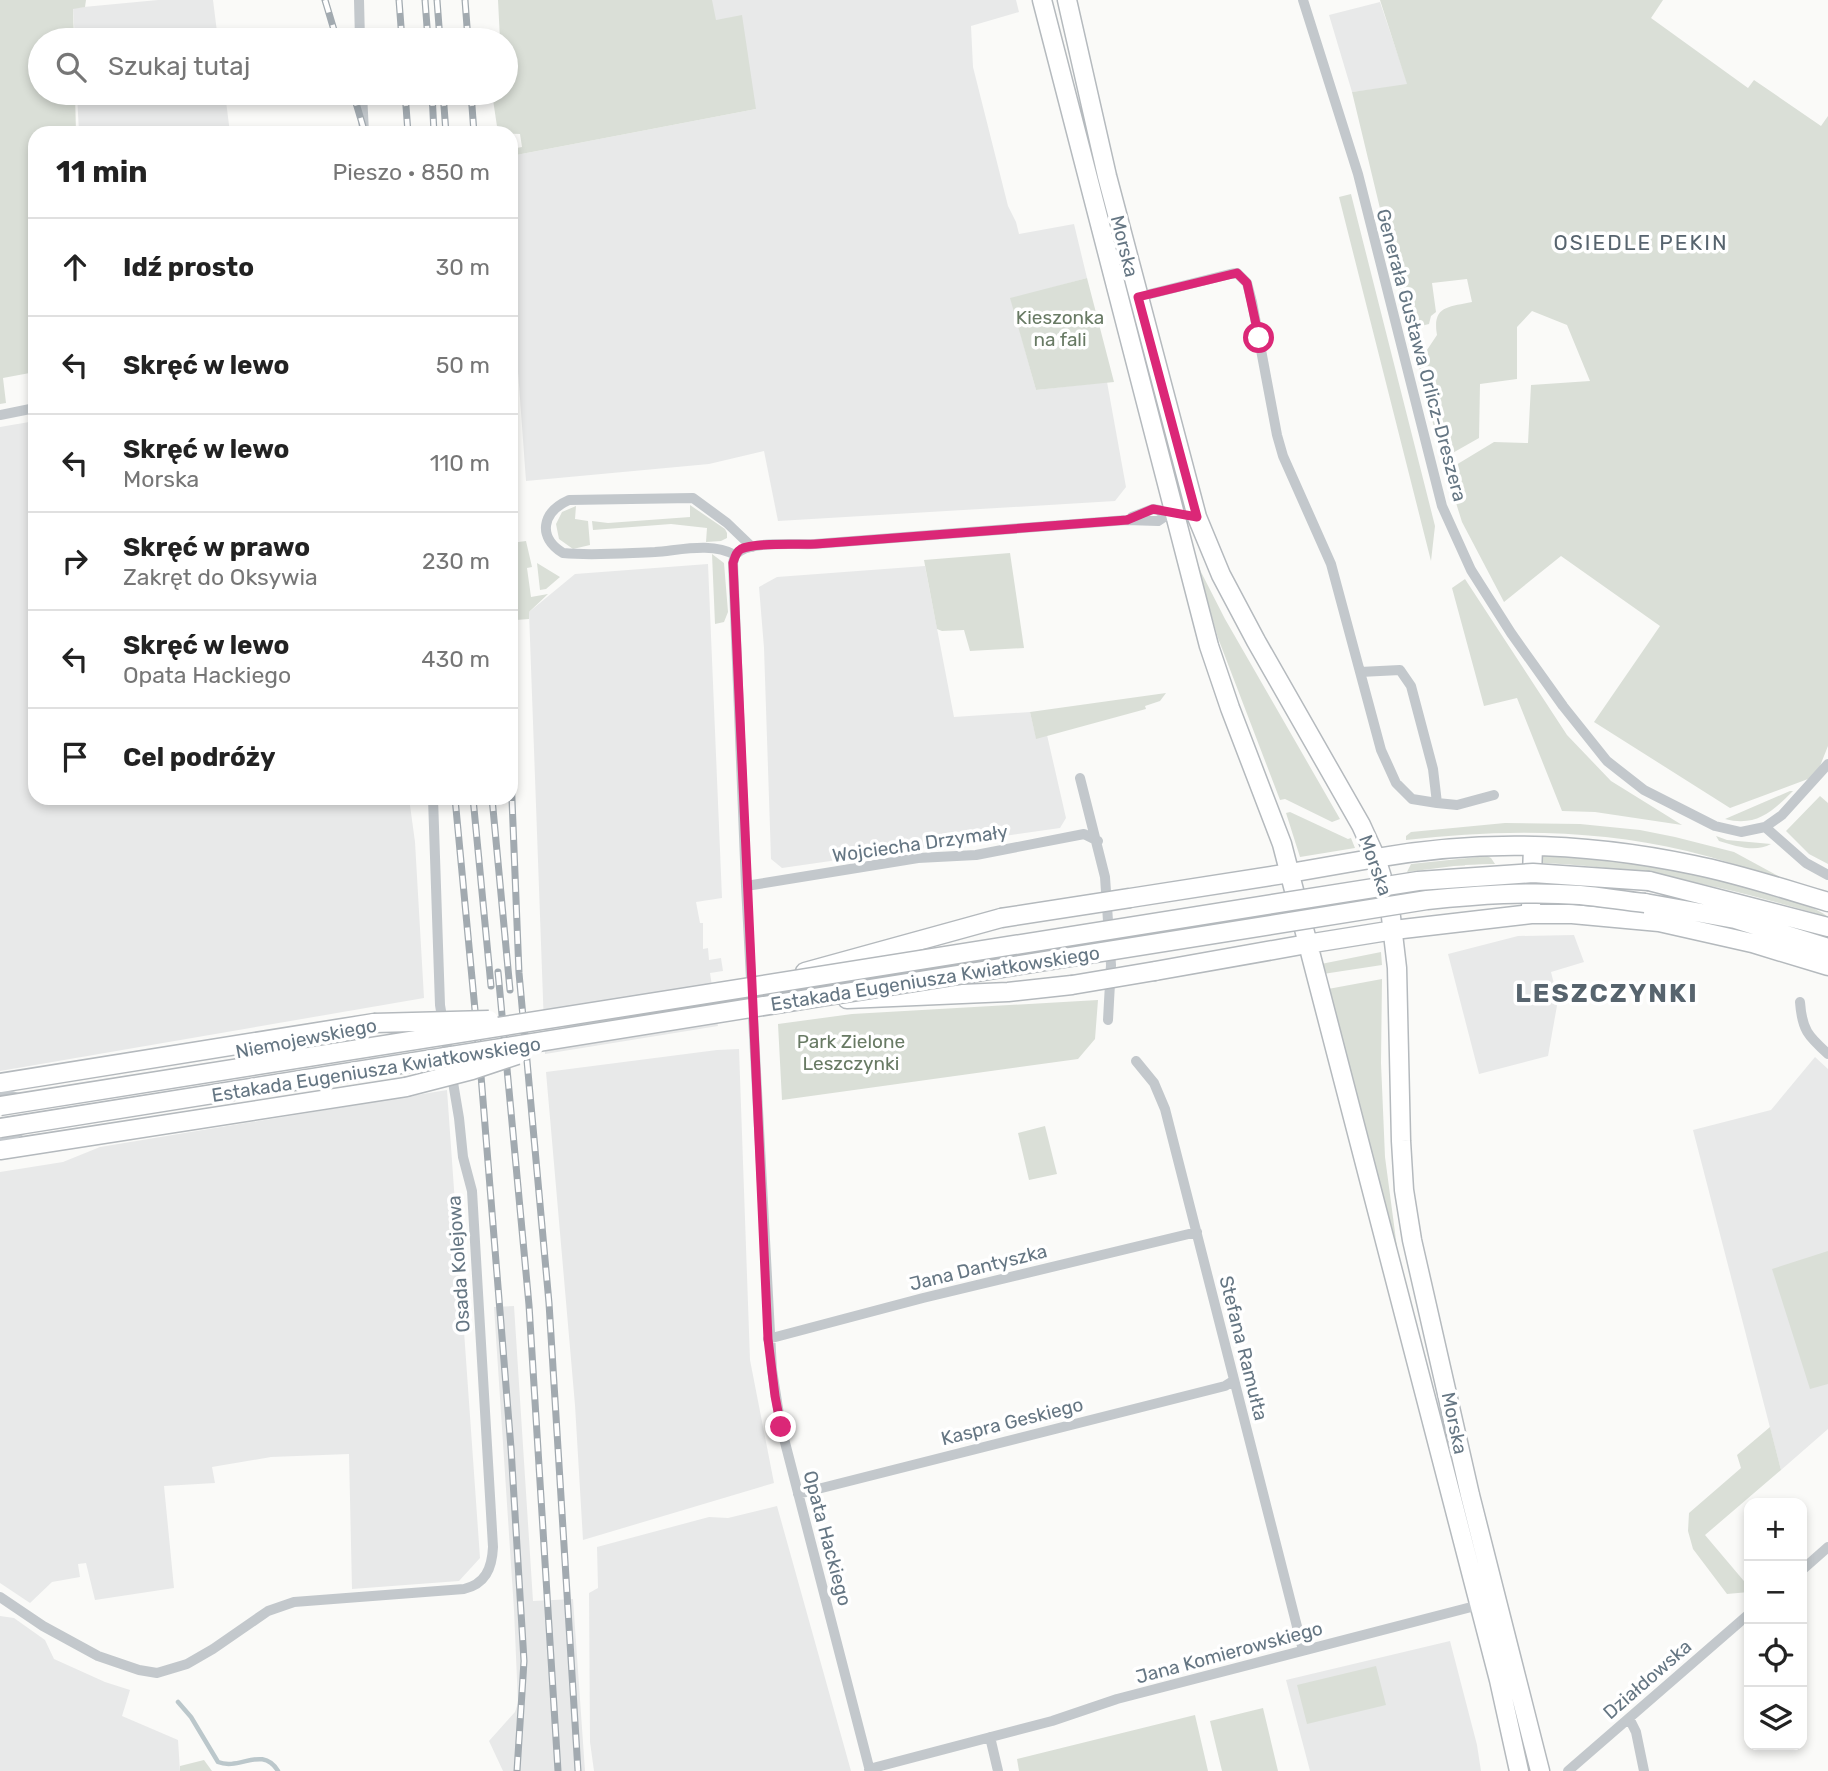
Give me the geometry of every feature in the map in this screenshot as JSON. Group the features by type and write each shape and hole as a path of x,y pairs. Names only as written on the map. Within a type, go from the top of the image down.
{"main road":[{"name":"Morska","path":"1042,0 1214,664 1282,844 1290,873 1499,1680 1520,1771"},
{"name":"Morska","path":"1068,0 1107,176 1197,517 1238,608 1338,781 1376,858 1389,900 1398,987 1404,1190 1412,1240 1470,1495 1539,1771"},
{"path":"759,984 1001,918 1436,849 1533,846 1600,850 1694,865 1749,878 1828,902"},
{"path":"1531,914 1533,846"},
{"name":"Estakada Eugeniusza Kwiatkowskiego","path":"0,1107 1418,881 1533,873 1649,881 1828,927"},
{"name":"Estakada Eugeniusza Kwiatkowskiego","path":"0,1128 1427,900 1469,896 1579,895 1645,903 1735,919 1828,948"},
{"path":"767,1005 856,998 1009,992 1072,985 1394,930 1531,914 1572,914 1659,922 1752,943 1828,966"},
{"path":"0,1083 374,1023 562,1017"},
{"path":"0,1150 406,1087 581,1037"}],"street":[{"path":"359,0 360,28"},
{"name":"Generała Gustawa Orlicz-Dreszera","path":"1303,0 1358,174 1431,469 1442,506 1462,552 1511,633 1596,750 1617,771 1644,790 1716,826 1741,832 1765,827"},
{"path":"363,105 364,126"},
{"path":"1138,297 1237,273 1247,283 1283,456 1331,564 1381,750 1396,783 1412,799 1457,806 1494,795"},
{"path":"0,415 28,409"},
{"path":"752,547 727,523 693,498 569,500 553,509 547,521 547,535 551,543 563,553 656,552 707,548 726,550 735,555 739,550 752,547 828,544 1127,520 1153,509 1197,517"},
{"name":"Opata Hackiego","path":"735,555 733,563 746,886 768,1339 779,1416 869,1770"},
{"path":"1360,672 1400,670 1406,677 1411,686 1433,769 1437,803"},
{"path":"1828,764 1782,816 1765,827 1806,863 1828,875"},
{"path":"1080,778 1105,877 1111,965 1108,1020"},
{"name":"Osada Kolejowa","path":"0,1597 43,1626 98,1656 139,1670 157,1673 187,1664 268,1611 294,1602 464,1589 477,1584 489,1572 493,1548 472,1191 463,1157 440,1005 433,805"},
{"name":"Wojciecha Drzymały","path":"746,886 918,858 976,855 1084,834 1098,841"},
{"path":"1800,1002 1804,1028 1811,1039 1828,1054"},
{"name":"Niemojewskiego","path":"0,1093 32,1101 351,1051 416,1032 447,1045 421,1067 355,1072 36,1122 0,1143"},
{"name":"Stefana Ramułta","path":"1136,1061 1154,1083 1165,1109 1303,1650"},
{"name":"Jana Dantyszka","path":"768,1339 1198,1231"},
{"name":"Kaspra Geskiego","path":"798,1494 1217,1388 1233,1381"},
{"path":"1807,1566 1828,1547"},
{"name":"Jana Komierowskiego","path":"869,1770 1052,1721 1117,1699 1479,1605"},
{"name":"Działdowska","path":"1568,1771 1744,1618"},
{"path":"1629,1718 1636,1732 1644,1771"},
{"path":"990,1737 998,1771"}],"shaded area":[{"path":"158,0 213,0 216,28 74,28 73,8"},
{"path":"656,0 1016,0 1019,12 971,26 973,67 1008,206 1019,234 1074,224 1087,278 1011,299 1036,390 1107,382 1126,487 1115,501 778,521 764,451 709,464 526,481 518,371 518,155 756,109"},
{"path":"1380,2 1408,85 1352,92 1329,15"},
{"path":"78,105 226,105 229,126 79,126"},
{"path":"28,422 28,805 410,805 415,842 424,998 0,1071 0,427"},
{"path":"708,564 722,898 696,902 700,923 703,923 703,949 708,948 709,960 721,958 723,971 710,973 718,1026 545,1054 529,612 575,574"},
{"path":"925,566 954,717 1030,712 1036,738 1047,735 1066,818 1060,828 782,868 771,859 764,648 759,587 777,577"},
{"path":"1574,935 1584,962 1551,972 1558,1000 1548,1056 1479,1074 1448,954 1518,936"},
{"path":"739,1049 750,1360 774,1483 583,1540 575,1405 546,1072"},
{"path":"1815,1057 1828,1069 1828,1429 1781,1470 1693,1130 1771,1110"},
{"path":"447,1090 480,1558 459,1581 352,1589 349,1454 271,1457 212,1467 215,1483 164,1486 174,1588 95,1600 86,1563 78,1564 80,1577 52,1582 30,1603 0,1583 0,1172 63,1162 100,1147"},
{"path":"514,1306 533,1601 573,1599 585,1771 503,1771 489,1741 515,1712 518,1703 494,1307"},
{"path":"777,1506 851,1771 594,1771 590,1742 589,1593 598,1588 597,1547 709,1517 728,1518"},
{"path":"0,1616 14,1618 45,1640 54,1659 130,1690 122,1716 178,1740 180,1771 0,1771"},
{"path":"1450,1641 1477,1745 1481,1771 1310,1771 1286,1680"}],"green space":[{"path":"0,0 86,0 85,7 73,9 74,28 28,28 28,105 75,105 76,126 28,126 28,373 3,378 6,403 0,404"},
{"path":"498,0 712,0 716,20 742,15 756,109 518,155 518,148 522,147 518,126 497,126 494,105 518,105 518,28 499,28"},
{"path":"1380,0 1663,0 1651,18 1748,88 1754,80 1821,126 1828,116 1828,746 1816,776 1730,808 1594,722 1660,626 1561,556 1504,602 1462,522 1446,471 1494,442 1528,443 1531,385 1590,381 1567,325 1532,311 1517,327 1517,379 1480,384 1479,438 1442,459 1416,356 1425,353 1437,335 1436,325 1440,313 1449,307 1472,302 1467,279 1432,283 1436,312 1431,316 1429,324 1409,329 1352,92 1407,84"},
{"path":"1351,194 1435,526 1431,561 1339,197"},
{"name":"Kieszonka na fali","path":"1087,278 1114,382 1036,390 1010,298"},
{"path":"690,505 725,529 727,538 706,542 707,528 671,524 593,530 592,521 608,523 690,517"},
{"path":"576,506 575,519 588,521 590,545 573,549 559,539 556,524 562,512"},
{"path":"526,541 532,567 527,568 531,597 548,594 529,612 529,619 518,620 518,542"},
{"path":"1191,545 1201,572 1225,619 1340,819 1332,822 1285,799 1280,800 1218,638"},
{"path":"1010,553 1024,648 970,651 964,630 937,629 924,560"},
{"path":"712,554 724,563 728,612 724,622 715,624"},
{"path":"537,563 560,577 546,589 540,590"},
{"path":"1465,579 1567,735 1611,781 1682,825 1595,812 1562,811 1517,698 1484,706 1452,588"},
{"path":"1166,693 1160,701 1145,706 1146,709 1036,739 1030,712"},
{"path":"1793,791 1763,816 1746,821 1725,819"},
{"path":"1820,796 1828,803 1828,864 1809,854 1786,831"},
{"path":"1290,812 1351,838 1355,848 1300,857 1286,813"},
{"path":"1505,823 1580,824 1640,830 1675,837 1734,852 1789,882 1700,854 1617,838 1512,833 1406,840 1406,836 1411,832"},
{"path":"1716,836 1727,840 1771,844 1759,848 1745,848 1719,841"},
{"path":"1537,855 1599,859 1690,874 1805,905 1828,917 1684,880 1611,869 1537,863"},
{"path":"1487,856 1495,864 1407,872 1411,864"},
{"path":"1381,952 1382,965 1323,974 1321,964"},
{"path":"1382,979 1381,1063 1385,1157 1398,1255 1328,989"},
{"name":"Park Zielone Leszczynki","path":"1098,1000 1095,1039 1078,1059 782,1100 778,1024 852,1014"},
{"path":"1045,1126 1057,1174 1029,1180 1018,1133"},
{"path":"1828,1251 1828,1384 1810,1389 1772,1269"},
{"path":"1770,1427 1781,1470 1748,1498 1744,1498 1744,1502 1705,1535 1744,1581 1744,1592 1727,1594 1693,1549 1688,1531 1689,1513 1741,1468 1737,1455"},
{"path":"1376,1666 1386,1705 1307,1724 1297,1685"},
{"path":"1263,1708 1278,1771 1222,1771 1210,1721"},
{"path":"1195,1715 1208,1771 1019,1771 1017,1759"},
{"path":"204,1760 212,1771 180,1771 180,1766"}],"pier":[{"path":"1493,864 1495,871 1493,881 1489,885 1495,889 1499,899 1498,906 1469,907 1473,887 1464,871 1465,865"}],"waterway":[{"path":"178,1702 191,1717 218,1762 234,1764 265,1760 278,1771"}],"railway":[{"path":"325,0 333,28"},
{"path":"399,0 401,28"},
{"path":"425,0 427,28"},
{"path":"437,0 439,28"},
{"path":"465,0 467,28"},
{"path":"357,105 363,126"},
{"path":"406,105 407,126"},
{"path":"433,105 434,126"},
{"path":"444,105 445,126"},
{"path":"472,105 473,126"},
{"path":"456,805 480,1063 511,1448 524,1661 517,1771"},
{"path":"474,805 491,986"},
{"path":"493,805 510,990"},
{"path":"512,805 519,973 549,1303 578,1771"},
{"path":"498,972 529,1305 558,1771"}],"district":[{"name":"OSIEDLE PEKIN","path":"1641,243"},
{"name":"LESZCZYNKI","path":"1607,993"}],"route":[{"path":"781,1427 768,1339 746,886 733,563 735,555 745,547 1127,520 1153,509 1197,517 1138,297 1237,273 1247,283 1259,338"}]}
